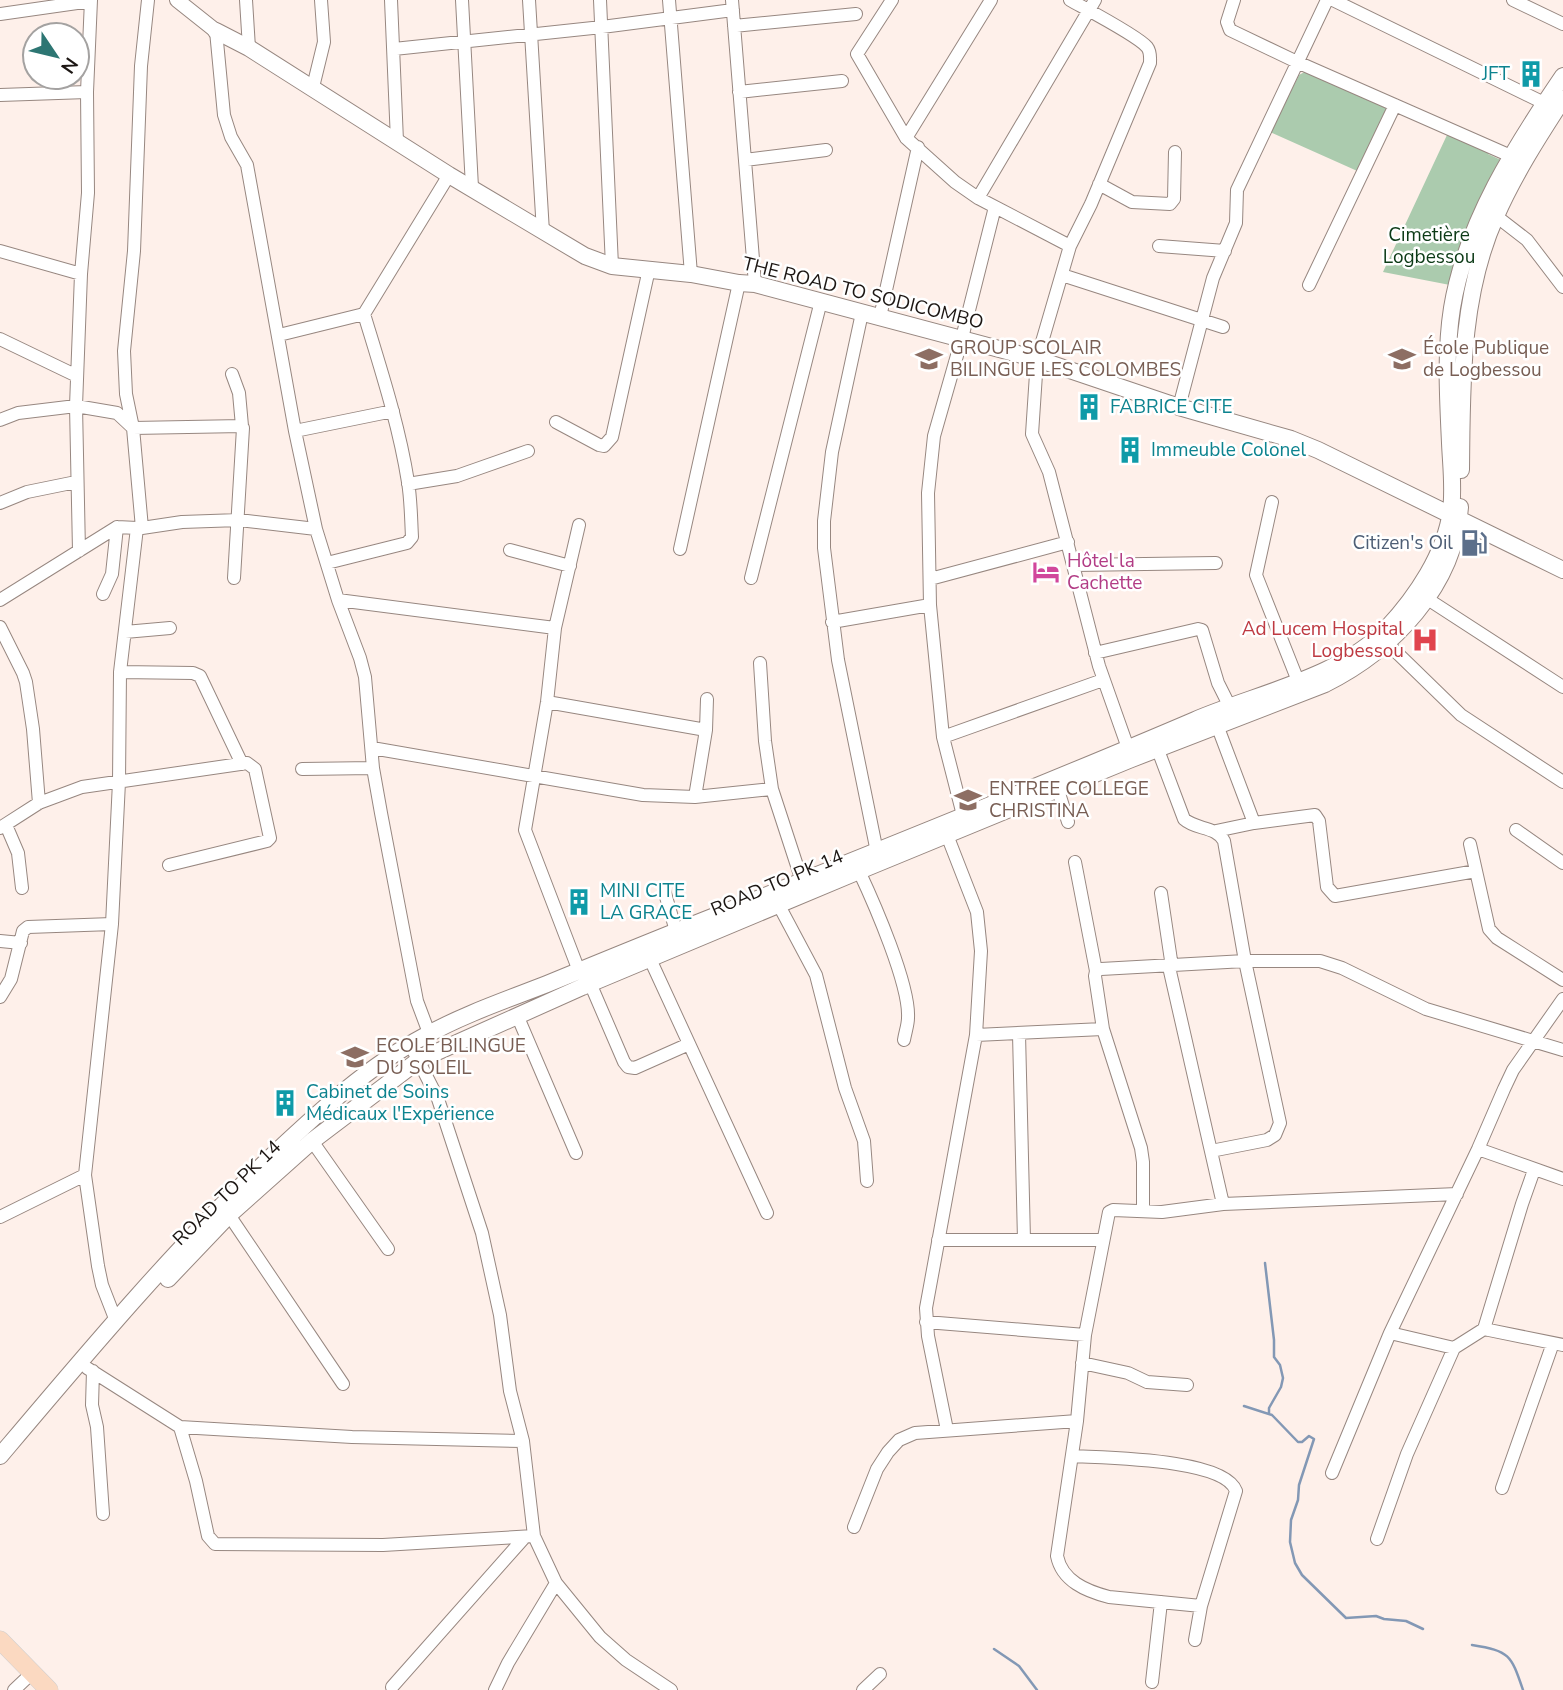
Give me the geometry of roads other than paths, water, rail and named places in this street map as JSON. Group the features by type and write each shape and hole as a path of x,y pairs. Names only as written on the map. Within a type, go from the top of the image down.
{"main road":[{"name":"THE ROAD TO SODICOMBO","path":"216,30 585,256 612,266 691,274 821,301 1037,359 1179,407 1305,444 1563,570"},
{"path":"1455,519 1448,370 1451,310 1458,280 1481,214 1544,103 1563,76"},
{"path":"1448,544 1455,519 1465,343 1474,285 1496,216 1525,161 1563,99"},
{"name":"ROAD TO PK 14","path":"0,1456 116,1321 222,1204 345,1091 410,1044 429,1033 584,974 676,931 859,871 947,835 965,821 1128,748 1230,705 1298,681 1346,659 1382,635 1448,544"},
{"name":"ROAD TO PK 14","path":"0,1471 229,1215 312,1141 419,1060 517,1015 584,974 650,960 776,899 802,881 877,852 1058,790 1350,672 1388,644 1408,624 1446,565 1448,544"},
{"path":"0,1640 49,1690"}],"street":[{"path":"0,14 91,0 87,92 88,193 81,274 76,406 79,551"},
{"path":"116,1321 102,1285 85,1175 112,924 119,782 120,672 139,528 133,428 126,394 124,351 134,251 141,66 148,0"},
{"path":"177,0 216,30 224,115 231,136 247,165 295,431 316,529 365,677 373,768 417,1001 429,1033"},
{"path":"246,0 249,48"},
{"path":"313,87 324,42 321,0"},
{"path":"391,0 397,141"},
{"path":"462,0 472,187"},
{"path":"529,0 543,232"},
{"path":"600,0 612,266"},
{"path":"669,0 691,274"},
{"path":"892,0 857,54 906,138 955,182 978,198 1070,246"},
{"path":"906,138 991,0"},
{"path":"1070,0 1092,5 1147,46 1150,54 1150,63 1070,246 1037,359 1032,434 1049,472 1103,680 1128,748"},
{"path":"1234,0 1228,12 1230,30 1513,157"},
{"path":"1179,407 1213,278 1236,223 1237,190 1327,0"},
{"path":"1333,0 1544,103"},
{"path":"1513,0 1563,24"},
{"path":"394,49 602,27 671,18 732,5 745,160 747,284 680,549"},
{"path":"978,198 1092,5"},
{"path":"734,26 856,14"},
{"path":"739,92 842,81"},
{"path":"0,96 87,92"},
{"path":"1309,285 1395,105"},
{"path":"880,317 918,147"},
{"path":"745,160 827,150"},
{"path":"1099,184 1132,202 1170,204 1174,199 1175,152"},
{"path":"279,335 364,314 449,175"},
{"path":"965,821 943,737 930,606 928,493 934,436 995,206"},
{"path":"1496,216 1527,240 1563,287"},
{"path":"1159,246 1224,251"},
{"path":"0,251 81,274"},
{"path":"556,422 599,445 604,446 612,437 649,269"},
{"path":"1062,275 1223,327"},
{"path":"751,578 821,301"},
{"path":"862,313 832,452 824,521 824,548 838,660 877,852"},
{"path":"327,564 411,541 408,484 393,411 364,314"},
{"path":"0,339 77,376"},
{"path":"233,374 239,393 243,428 234,578"},
{"path":"0,420 18,413 76,406 117,413 133,428 242,426"},
{"path":"295,431 393,411"},
{"path":"408,484 457,476 528,452"},
{"path":"0,503 27,492 76,482"},
{"path":"1272,502 1256,575 1298,681"},
{"path":"3,594 117,527 139,528 182,522 239,520 316,529"},
{"path":"579,525 555,628 547,702 525,830 584,974 624,1062 628,1067 635,1068 690,1044"},
{"path":"103,594 112,574 117,527"},
{"path":"930,579 1068,542"},
{"path":"510,550 570,566"},
{"path":"1074,565 1216,563"},
{"path":"1426,598 1563,687"},
{"path":"338,600 555,628"},
{"path":"832,622 930,606"},
{"path":"0,627 26,682 39,803"},
{"path":"125,632 170,628"},
{"path":"1096,653 1202,630 1219,683 1230,705"},
{"path":"1388,644 1461,715 1563,782"},
{"path":"760,663 765,741 772,789 802,881"},
{"path":"120,672 193,673 200,676 242,764"},
{"path":"943,737 1103,680"},
{"path":"695,797 706,730 707,699"},
{"path":"547,702 706,730"},
{"path":"1217,725 1254,823"},
{"path":"372,748 643,795 695,797 772,789"},
{"path":"1158,750 1184,819 1189,824 1216,831 1254,823 1315,816 1319,821 1327,887 1335,896 1476,871"},
{"path":"22,888 18,853 3,827 39,803 82,788 242,764 252,765 256,769 270,838 267,841 169,865"},
{"path":"302,769 373,768"},
{"path":"1058,790 1068,822"},
{"path":"1516,830 1563,863"},
{"path":"1211,1151 1267,1140 1275,1135 1280,1123 1245,961 1224,841 1216,831"},
{"path":"947,835 977,912 981,951 976,1035 937,1240 926,1322 947,1430"},
{"path":"1470,844 1489,929 1563,981"},
{"path":"1074,862 1096,971 1103,1029 1141,1148 1143,1211"},
{"path":"859,871 883,929 903,991 908,1019 904,1040"},
{"path":"664,890 676,931"},
{"path":"1161,893 1170,967 1223,1205"},
{"path":"776,899 816,975 845,1088 864,1141 867,1181"},
{"path":"0,997 11,979 23,931 28,927 112,924"},
{"path":"0,941 21,943"},
{"path":"650,960 767,1213"},
{"path":"1096,971 1245,961 1320,961 1331,963 1426,1009 1563,1050"},
{"path":"1332,1473 1390,1333 1513,1070 1563,999"},
{"path":"517,1015 576,1153"},
{"path":"976,1035 1103,1029"},
{"path":"1019,1034 1024,1240"},
{"path":"410,1044 438,1099 482,1233 500,1315 510,1391 523,1441 529,1537 556,1583 600,1637 626,1660 671,1690"},
{"path":"312,1141 388,1249"},
{"path":"1478,1149 1563,1179"},
{"path":"1377,1539 1407,1454 1454,1348 1484,1329 1534,1170"},
{"path":"0,1217 85,1175"},
{"path":"1201,1606 1096,1594 1074,1583 1059,1566 1057,1556 1077,1422 1085,1335 1109,1212 1162,1212 1223,1205 1457,1194"},
{"path":"229,1215 343,1384"},
{"path":"937,1240 1103,1240"},
{"path":"926,1322 1085,1335"},
{"path":"1484,1329 1558,1344 1502,1488"},
{"path":"1390,1333 1454,1348"},
{"path":"1082,1363 1128,1373 1147,1382 1187,1385"},
{"path":"90,1370 180,1427 352,1437 523,1441"},
{"path":"90,1370 103,1514"},
{"path":"854,1527 877,1469 899,1440 915,1433 1077,1422"},
{"path":"180,1427 197,1481 208,1536 215,1544 383,1545 529,1537"},
{"path":"1072,1456 1174,1463 1210,1471 1228,1479 1234,1485 1236,1491 1201,1606 1195,1640"},
{"path":"392,1687 529,1537"},
{"path":"495,1690 556,1583"},
{"path":"1152,1682 1161,1602"},
{"path":"14,1690 32,1673"},
{"path":"863,1690 880,1674"}],"waterway":[{"path":"1265,1263 1274,1357 1280,1365 1283,1378 1269,1408 1269,1414"},
{"path":"1244,1406 1272,1415 1298,1442 1309,1436 1314,1439 1291,1520 1290,1542 1295,1563 1302,1575 1346,1618 1376,1616 1406,1621 1423,1629"},
{"path":"1472,1645 1494,1650 1507,1657 1512,1662 1523,1690"},
{"path":"994,1649 1019,1666 1037,1690"}],"place":[{"name":"JFT","path":"1531,74"},
{"name":"GROUP SCOLAIR BILINGUE LES COLOMBES","path":"929,359"},
{"name":"École Publique de Logbessou","path":"1402,359"},
{"name":"FABRICE CITE","path":"1089,407"},
{"name":"Immeuble Colonel","path":"1130,450"},
{"name":"Citizen's Oil","path":"1474,543"},
{"name":"Hôtel la Cachette","path":"1046,572"},
{"name":"Ad Lucem Hospital Logbessou","path":"1425,640"},
{"name":"ENTREE COLLEGE CHRISTINA","path":"968,800"},
{"name":"MINI CITE LA GRACE","path":"579,902"},
{"name":"ECOLE BILINGUE DU SOLEIL","path":"355,1057"},
{"name":"Cabinet de Soins Médicaux l'Expérience","path":"285,1103"}],"park label":[{"name":"Cimetière Logbessou","path":"1429,246"}]}
